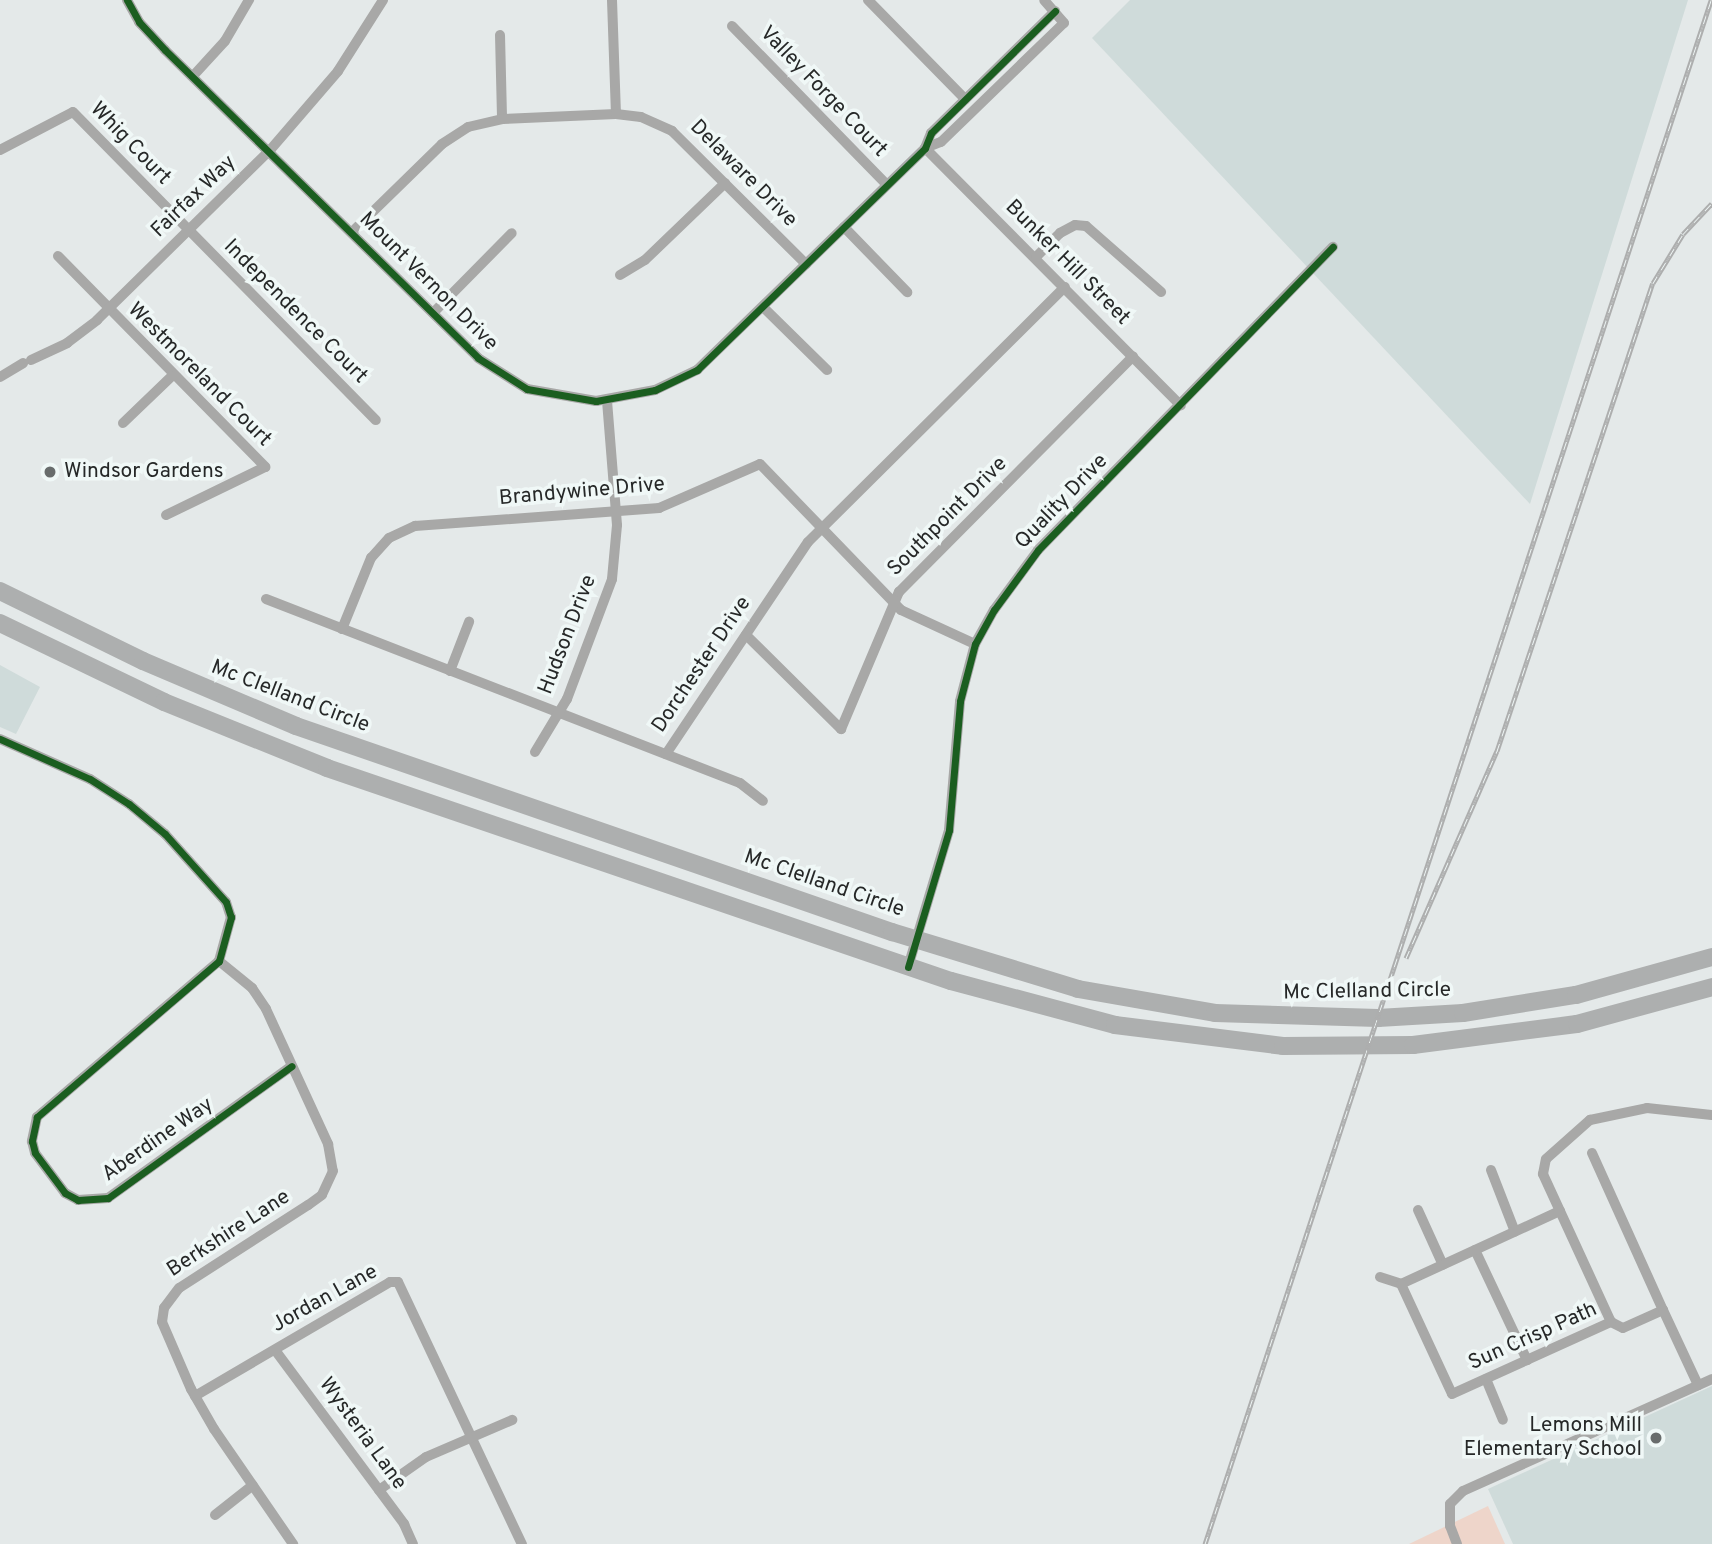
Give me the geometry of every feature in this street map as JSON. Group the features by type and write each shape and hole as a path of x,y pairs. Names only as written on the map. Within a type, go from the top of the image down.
{"highway":[{"name":"Mc Clelland Circle","path":"0,592 275,718 917,940 1039,979 1140,1002 1215,1013 1334,1019 1423,1016 1576,995 1712,957"},
{"path":"0,623 164,702 305,760 908,967 1020,1002 1115,1025 1202,1039 1325,1047 1413,1045 1565,1026 1712,987"}],"street":[{"name":"Mount Vernon Drive","path":"127,0 139,22 271,149 495,373 527,389 575,400 607,400 655,390 697,370 886,184 925,148 941,142 1064,23 1052,5 931,133 925,148"},
{"path":"193,76 225,41 249,0"},
{"path":"368,0 380,5"},
{"path":"612,0 616,114"},
{"path":"868,0 965,99"},
{"name":"Fairfax Way","path":"0,377 67,343 107,310 271,149 338,71 380,5"},
{"name":"Valley Forge Court","path":"732,26 886,184"},
{"path":"500,34 502,119"},
{"name":"Whig Court","path":"0,150 73,112 187,231"},
{"name":"Delaware Drive","path":"353,231 442,144 468,127 502,119 616,114 641,117 672,131 806,264"},
{"name":"Bunker Hill Street","path":"925,148 1181,406"},
{"path":"620,275 645,260 725,183"},
{"path":"1036,257 1068,228 1086,226 1161,292"},
{"path":"844,227 907,292"},
{"name":"Independence Court","path":"187,231 376,420"},
{"path":"433,313 512,233"},
{"name":"Quality Drive","path":"908,967 949,830 955,726 975,644 1025,565 1333,247"},
{"name":"Westmoreland Court","path":"58,256 107,310 265,467 166,515"},
{"name":"Dorchester Drive","path":"266,599 666,754 821,529 1065,287"},
{"path":"763,307 827,370"},
{"name":"Southpoint Drive","path":"746,635 841,729 893,602 1133,356"},
{"path":"123,423 172,376"},
{"name":"Hudson Drive","path":"536,752 559,713 612,579 616,511 607,400"},
{"name":"Brandywine Drive","path":"342,629 370,558 389,538 415,526 616,511 680,502 760,464 909,616 975,644"},
{"path":"450,671 469,622"},
{"path":"0,739 90,779 165,834 226,902 230,932 219,961"},
{"path":"666,754 740,783 763,801"},
{"name":"Berkshire Lane","path":"219,961 257,994 331,1153 331,1180 308,1205 186,1282 167,1302 163,1329 186,1369 195,1396 293,1544"},
{"name":"Aberdine Way","path":"219,961 37,1118 32,1141 48,1174 78,1200 108,1198 292,1066"},
{"path":"1611,1322 1544,1174 1546,1159 1590,1120 1647,1108 1712,1115"},
{"path":"1592,1153 1698,1385"},
{"path":"1491,1170 1515,1232"},
{"path":"1418,1210 1443,1265"},
{"path":"1380,1277 1401,1284 1560,1211"},
{"path":"1475,1250 1527,1360"},
{"name":"Jordan Lane","path":"195,1396 398,1282 473,1437"},
{"name":"Sun Crisp Path","path":"1401,1284 1452,1394 1611,1322 1622,1328 1663,1310"},
{"name":"Wysteria Lane","path":"275,1350 379,1490 413,1544"},
{"path":"1486,1379 1503,1420"},
{"path":"1457,1544 1450,1526 1450,1504 1463,1491 1712,1379"},
{"path":"379,1490 426,1457 512,1420"},
{"path":"473,1437 522,1544"},
{"path":"215,1514 253,1485"}],"shaded area":[{"path":"1130,0 1688,0 1530,504 1092,38"},
{"path":"0,665 40,687 16,734 0,727"},
{"name":"Lemons Mill Elementary School","path":"1712,1386 1712,1544 1513,1544 1488,1489"},
{"path":"1488,1506 1505,1544 1409,1544"}],"railway":[{"path":"1205,1544 1711,0"},
{"path":"1406,958 1497,751 1653,283 1683,234 1712,203"}],"cycle path":[{"path":"127,0 139,22 165,50 478,358 527,389 596,401 655,390 697,370 925,148 931,133 1055,11"},
{"path":"908,967 949,830 960,701 975,644 994,610 1038,550 1333,247"},
{"path":"0,739 90,779 129,804 165,834 226,902 231,917 219,961 37,1117 32,1141 35,1153 65,1193 78,1200 108,1198 292,1066"}],"place":[{"name":"Windsor Gardens","path":"50,472"},
{"name":"Lemons Mill Elementary School","path":"1656,1438"}]}
